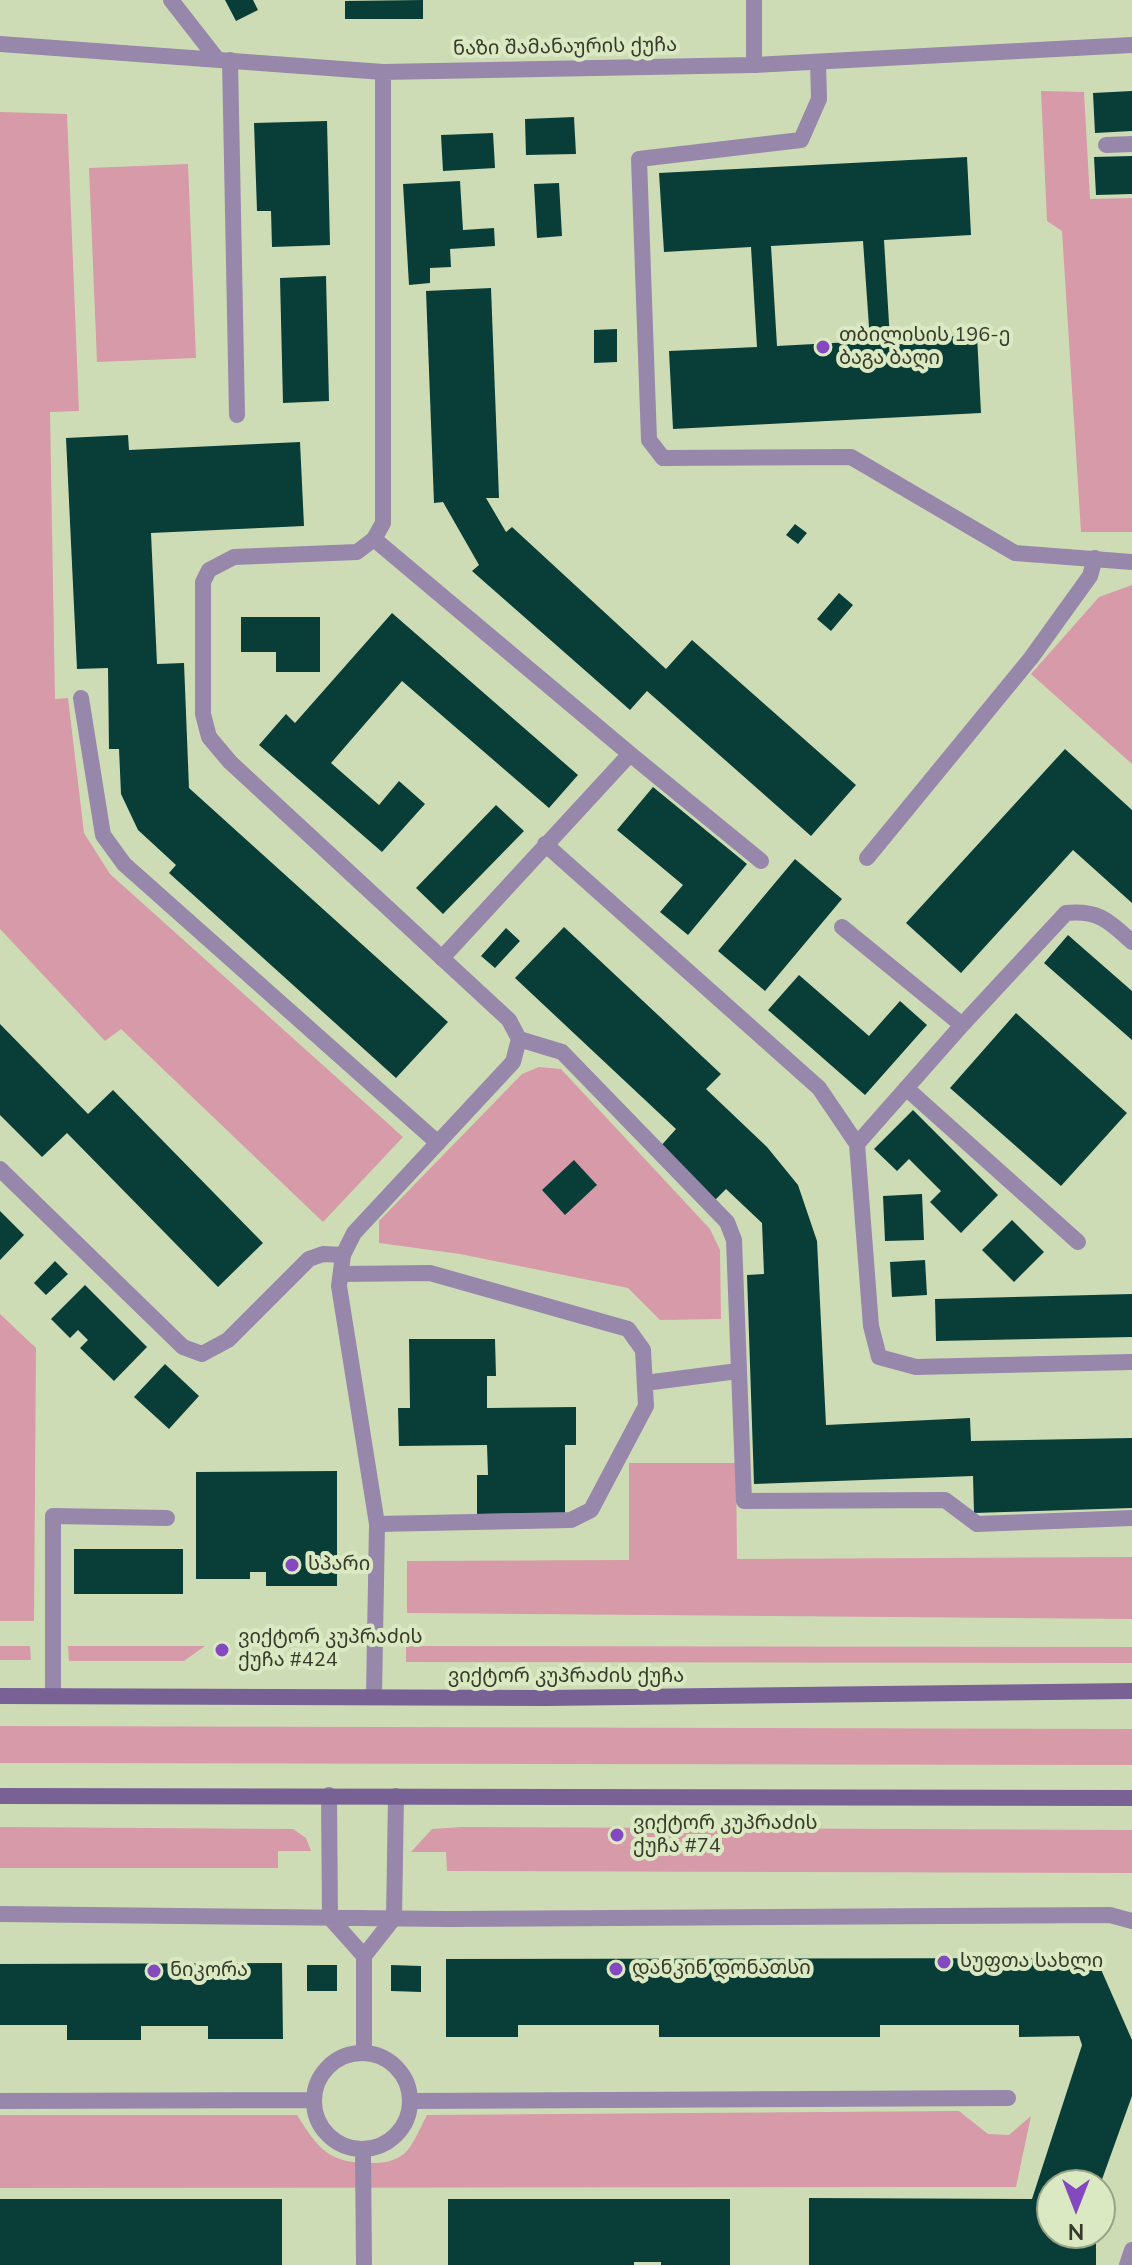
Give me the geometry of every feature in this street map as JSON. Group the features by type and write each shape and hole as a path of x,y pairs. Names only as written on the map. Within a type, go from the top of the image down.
{"main road":[{"name":"ვიქტორ კუპრაძის ქუჩა","path":"0,1696 1132,1691"},
{"path":"0,1796 1132,1798"}],"street":[{"path":"171,0 223,60 237,415"},
{"path":"754,0 754,65"},
{"name":"ნაზი შამანაურის ქუჩა","path":"0,44 383,72 754,65 1132,45"},
{"path":"818,62 819,99 801,140 639,159 649,440 663,458 851,457 1015,553 1132,562"},
{"path":"374,1696 377,1524 339,1286 343,1255 354,1233 513,1062 519,1039 509,1020 230,762 209,737 203,714 203,582 209,570 234,557 357,552 374,539 383,523 383,72"},
{"path":"1106,145 1132,144"},
{"path":"374,539 761,861"},
{"path":"867,858 1031,658 1090,576 1095,558"},
{"path":"81,698 103,835 124,864 438,1143"},
{"path":"442,958 630,754"},
{"path":"545,844 819,1088 857,1144 871,1326 879,1357 916,1367 1132,1362"},
{"path":"857,1144 1066,913 1088,911 1108,921 1132,942"},
{"path":"842,927 962,1025"},
{"path":"519,1039 562,1052 727,1222 734,1240 744,1501 945,1500 977,1524 1132,1518"},
{"path":"906,1088 1078,1242"},
{"path":"0,1169 183,1347 202,1354 228,1340 309,1259 323,1254 343,1255"},
{"path":"341,1274 430,1273 628,1329 643,1350 646,1406 591,1510 571,1520 377,1524"},
{"path":"645,1383 738,1371"},
{"path":"53,1696 53,1516 167,1518"},
{"path":"329,1795 330,1918 364,1956"},
{"path":"364,2052 364,1956 394,1918 396,1796"},
{"path":"0,1914 330,1918 1110,1915 1132,1921"},
{"path":"364,2052 392,2062 402,2073 411,2101 409,2116 392,2140 363,2150 334,2140 323,2129 313,2100 316,2085 335,2060 364,2052"},
{"path":"411,2101 1008,2098"},
{"path":"0,2101 313,2100"},
{"path":"363,2150 364,2265"},
{"path":"1127,2265 1132,2250"}],"shaded area":[{"path":"1041,91 1084,92 1090,199 1132,198 1132,532 1081,532 1062,231 1047,221"},
{"path":"0,112 67,114 79,411 50,412 55,699 68,698 84,833 110,874 403,1137 323,1222 121,1029 105,1041 0,929"},
{"path":"188,164 196,358 97,362 89,168"},
{"path":"1132,585 1132,764 1031,674 1099,597"},
{"path":"539,1067 561,1069 710,1229 720,1250 721,1319 660,1320 628,1288 460,1254 379,1243 379,1221 522,1074"},
{"path":"0,1314 36,1348 34,1621 0,1621"},
{"path":"629,1463 736,1463 737,1559 1132,1557 1132,1619 407,1613 407,1561 629,1560"},
{"path":"0,1646 30,1646 31,1660 0,1660"},
{"path":"68,1646 205,1646 184,1661 69,1661"},
{"path":"406,1646 1132,1647 1132,1663 406,1662"},
{"path":"0,1726 1132,1729 1132,1765 0,1763"},
{"path":"0,1827 293,1829 306,1838 311,1851 278,1851 278,1868 0,1868"},
{"path":"432,1829 1132,1830 1132,1873 447,1871 446,1852 411,1852"},
{"path":"959,2111 988,2134 1009,2135 1031,2116 1016,2187 0,2188 0,2115 297,2115 318,2145 334,2157 370,2163 393,2160 405,2153 427,2115"}],"building":[{"path":"225,0 253,0 258,10 236,21"},
{"path":"423,0 423,19 345,19 345,1"},
{"path":"1132,91 1132,131 1095,133 1093,93"},
{"path":"574,117 576,154 526,155 525,119"},
{"path":"327,121 330,245 272,247 271,211 257,211 254,123"},
{"path":"493,133 495,168 443,171 441,135"},
{"path":"1132,156 1132,194 1096,195 1094,157"},
{"path":"967,157 971,235 884,240 890,340 977,335 981,413 673,429 669,351 757,347 751,247 664,252 659,173","holes":["863,241 870,341 777,346 771,246"]},
{"path":"460,181 463,230 494,228 495,246 450,249 451,267 430,268 430,283 409,285 403,184"},
{"path":"559,183 562,236 537,238 534,184"},
{"path":"326,276 329,401 283,403 280,278"},
{"path":"491,288 499,498 486,498 506,532 512,527 666,669 692,640 856,785 811,836 647,691 630,710 472,571 479,565 443,502 434,503 426,291"},
{"path":"617,329 617,362 594,363 594,330"},
{"path":"128,435 129,450 300,442 304,526 151,533 157,664 184,663 189,788 448,1022 396,1078 169,873 176,865 138,830 121,794 119,749 109,749 108,668 77,669 66,438"},
{"path":"795,524 807,533 798,544 786,535"},
{"path":"839,593 853,605 831,631 817,619"},
{"path":"392,613 578,775 549,808 402,681 331,763 379,805 399,781 425,804 382,852 259,745 286,714 295,723"},
{"path":"241,617 320,617 320,672 276,672 276,652 241,652"},
{"path":"1065,749 1132,810 1132,903 1073,850 961,973 906,923"},
{"path":"653,787 747,864 688,935 660,912 683,885 617,830"},
{"path":"496,805 524,831 443,914 416,888"},
{"path":"795,859 842,899 765,991 718,951"},
{"path":"564,927 721,1074 706,1089 767,1147 798,1185 817,1241 826,1425 970,1418 971,1441 1132,1438 1132,1508 974,1513 973,1476 754,1484 747,1275 764,1274 762,1223 726,1189 715,1200 659,1148 676,1129 515,978"},
{"path":"506,928 520,941 495,968 481,956"},
{"path":"1068,935 1132,991 1132,1040 1044,963"},
{"path":"799,975 869,1036 900,1001 927,1025 865,1095 768,1010"},
{"path":"1016,1013 1127,1113 1061,1186 950,1088"},
{"path":"0,1024 88,1114 113,1090 263,1243 218,1287 67,1133 42,1157 0,1115"},
{"path":"913,1110 998,1195 961,1233 930,1202 941,1191 909,1159 897,1171 874,1149"},
{"path":"574,1160 597,1185 565,1215 542,1190"},
{"path":"922,1194 924,1240 885,1241 883,1196"},
{"path":"0,1211 24,1235 0,1260"},
{"path":"1012,1220 1044,1252 1014,1282 982,1250"},
{"path":"925,1260 927,1295 892,1297 890,1262"},
{"path":"55,1261 68,1274 46,1295 34,1283"},
{"path":"85,1285 147,1347 114,1381 80,1348 88,1340 78,1330 70,1338 51,1319"},
{"path":"1132,1294 1132,1337 936,1341 935,1299"},
{"path":"409,1339 495,1339 496,1376 487,1376 487,1408 576,1407 576,1445 565,1445 565,1513 477,1514 477,1475 488,1475 487,1445 399,1446 398,1408 410,1408"},
{"path":"165,1364 199,1396 169,1429 134,1397"},
{"path":"337,1471 337,1586 266,1586 266,1572 250,1572 250,1579 196,1579 196,1472"},
{"path":"74,1549 183,1549 183,1594 74,1594"},
{"path":"1096,1958 1132,2040 1132,2096 1106,2169 1042,2169 1082,2045 1079,2036 1019,2037 1019,2025 880,2025 880,2037 659,2037 659,2025 518,2025 518,2037 446,2037 446,1959"},
{"path":"282,1963 283,2039 208,2039 208,2026 141,2026 141,2040 67,2040 67,2025 0,2025 0,1964"},
{"path":"307,1965 337,1965 337,1991 307,1991"},
{"path":"391,1965 421,1966 421,1992 391,1991"},
{"path":"1036,2187 1036,2249 1096,2249 1096,2265 809,2265 809,2198 1032,2199"},
{"path":"0,2199 282,2199 282,2265 0,2265"},
{"path":"448,2199 730,2199 730,2265 634,2262 634,2265 448,2265"}],"place":[{"name":"თბილისის 196-ე ბაგა ბაღი","path":"823,347"},
{"name":"სპარი","path":"292,1565"},
{"name":"ვიქტორ კუპრაძის ქუჩა #424","path":"222,1650"},
{"name":"ვიქტორ კუპრაძის ქუჩა #74","path":"617,1835"},
{"name":"სუფთა სახლი","path":"944,1962"},
{"name":"დანკინ დონათსი","path":"616,1969"},
{"name":"ნიკორა","path":"154,1971"}]}
